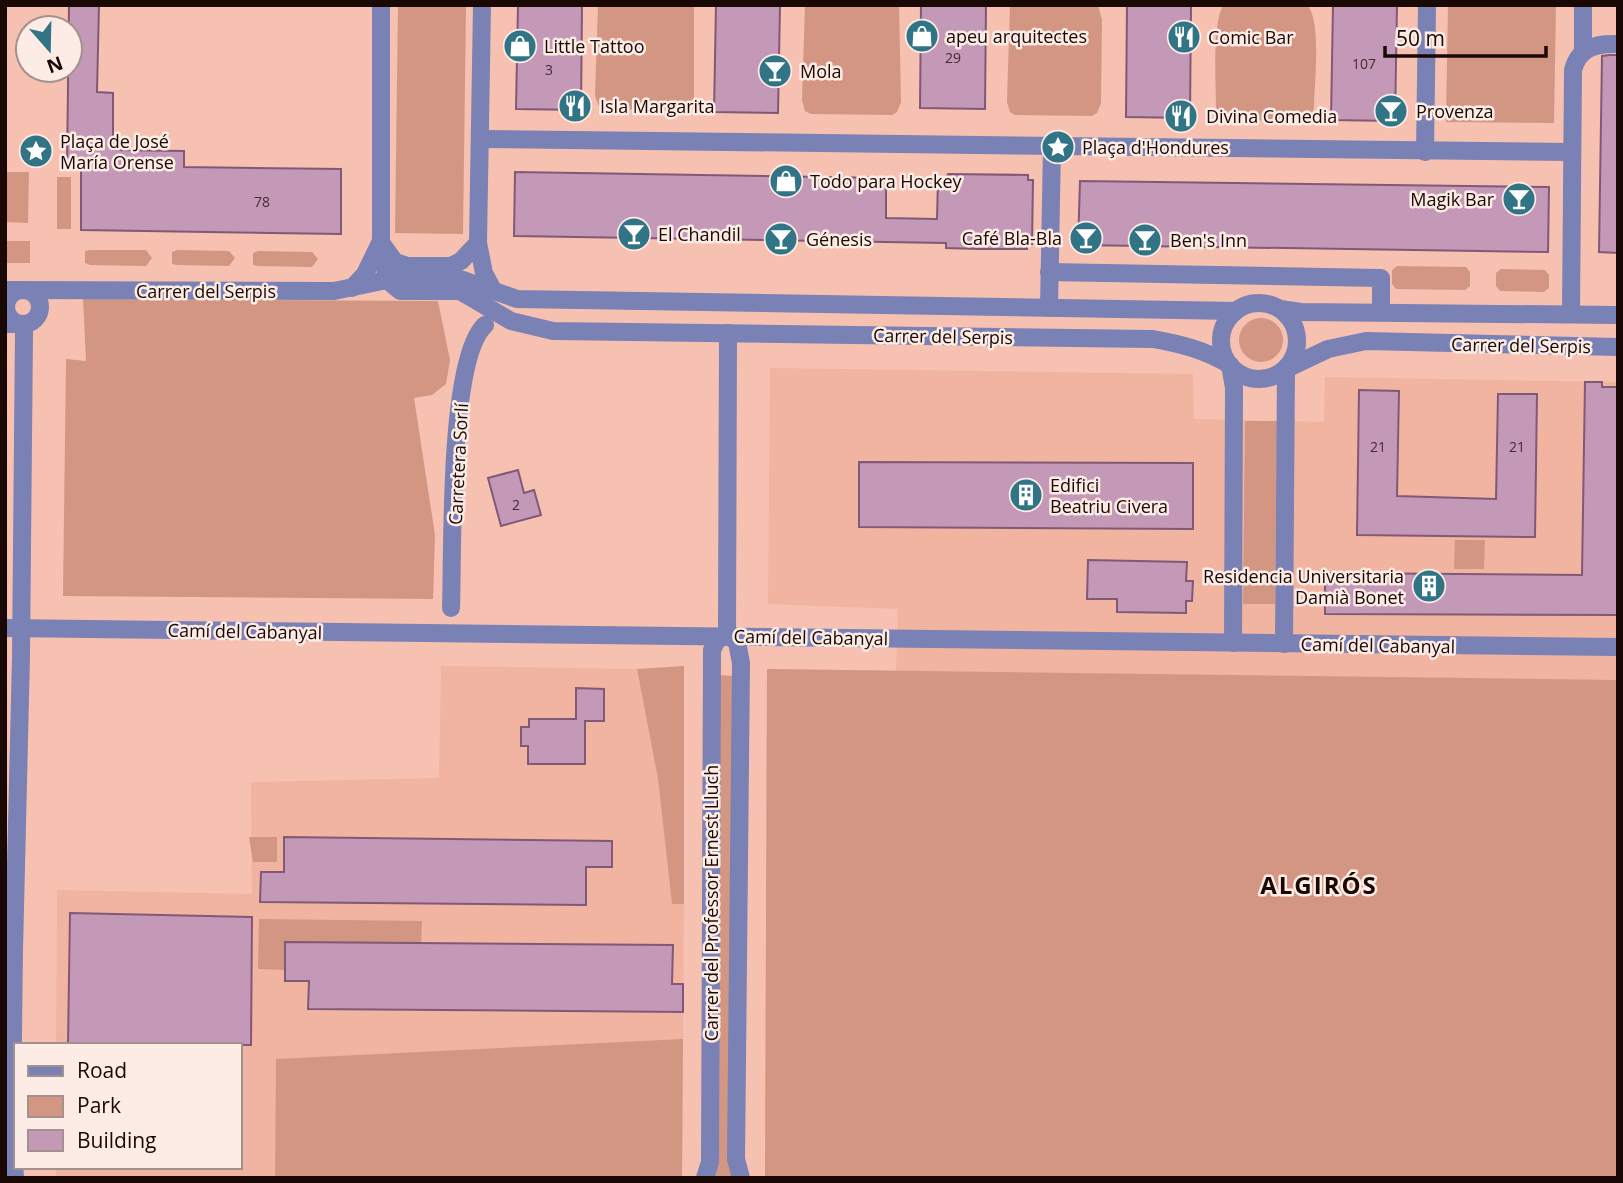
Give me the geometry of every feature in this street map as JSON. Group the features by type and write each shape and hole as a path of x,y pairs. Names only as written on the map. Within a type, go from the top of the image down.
{"street":[{"path":"381,5 381,241 387,280"},
{"path":"482,5 478,243 484,273 493,290"},
{"path":"1426,152 1427,5"},
{"path":"1571,314 1573,70 1580,54 1583,5"},
{"path":"1580,54 1604,43 1618,44"},
{"path":"481,139 1571,152"},
{"path":"1049,308 1052,147"},
{"path":"381,241 395,262 408,266 451,266 461,261 478,243"},
{"path":"352,288 365,274 381,241"},
{"path":"1049,272 1381,278 1381,312"},
{"name":"Carrer del Serpis","path":"5,290 334,291 387,280 460,279 517,299 1237,311"},
{"name":"Carrer del Serpis","path":"387,280 400,291 460,291 511,321 529,328 1153,339 1195,347 1230,365"},
{"path":"14,1160 14,324 6,307 14,293 24,290"},
{"path":"1230,365 1250,378 1263,379 1286,369 1294,357 1297,337 1289,317 1280,309 1258,303 1237,311 1223,330 1221,342 1230,365 1234,388 1233,643"},
{"name":"Carrer del Serpis","path":"1280,309 1618,315"},
{"name":"Carretera Sorlí","path":"451,608 458,421 473,340 485,325"},
{"name":"Carrer del Professor Ernest Lluch","path":"727,635 729,333"},
{"name":"Carrer del Serpis","path":"1286,369 1328,349 1366,341 1618,347"},
{"path":"1284,644 1286,369"},
{"name":"Camí del Cabanyal","path":"13,628 1618,647"},
{"name":"Carrer del Professor Ernest Lluch","path":"705,1178 710,1162 712,650 717,640 727,635"},
{"name":"Carrer del Professor Ernest Lluch","path":"727,635 737,642 741,663 736,1158 741,1178"}],"shaded area":[{"path":"770,368 1193,374 1194,419 1324,422 1325,377 1618,382 1618,1178 765,1178 767,669 896,671 898,609 768,604"},
{"path":"441,666 637,669 658,779 672,903 684,904 682,1178 56,1178 56,1169 242,1169 242,1043 56,1043 57,890 252,894 251,782 439,778"}],"green space":[{"path":"398,5 466,5 463,234 395,233"},
{"path":"598,5 694,5 694,97 690,107 685,110 604,109 599,106 595,96"},
{"path":"805,5 899,5 901,102 897,112 892,115 811,114 805,111 802,100"},
{"path":"1010,5 1098,5 1102,20 1101,103 1097,113 1092,116 1015,115 1010,112 1007,102"},
{"path":"1224,5 1307,5 1312,13 1316,38 1314,108 1310,118 1305,121 1224,120 1219,117 1216,107 1216,38 1220,12"},
{"path":"1448,5 1556,5 1554,123 1446,122"},
{"path":"5,172 29,172 28,223 5,222"},
{"path":"57,177 71,177 71,229 57,229"},
{"path":"5,241 30,241 30,263 5,263"},
{"path":"146,250 152,258 146,266 90,265 85,263 85,251"},
{"path":"229,251 235,258 229,266 172,264 172,252"},
{"path":"312,252 318,259 312,267 258,266 253,265 253,253"},
{"path":"1397,266 1466,267 1470,272 1470,286 1465,290 1396,289 1392,284 1392,270"},
{"path":"1501,269 1545,270 1549,275 1549,288 1544,292 1500,291 1496,286 1496,273"},
{"path":"83,299 438,301 450,360 446,384 432,395 414,398 435,535 433,599 63,596 66,359 86,361"},
{"path":"1261,318 1270,319 1277,324 1282,331 1282,349 1277,356 1270,361 1261,362 1252,361 1245,356 1240,349 1239,340 1240,331 1245,324 1252,319"},
{"path":"1245,421 1277,421 1275,604 1243,604"},
{"path":"1455,540 1485,540 1484,569 1454,569"},
{"path":"684,666 684,904 672,904 658,779 637,669"},
{"path":"767,669 1618,680 1618,1178 765,1178"},
{"path":"718,675 735,676 733,1178 713,1178"},
{"path":"249,837 277,837 277,862 253,862"},
{"path":"259,919 422,921 421,943 285,942 285,970 258,969"},
{"path":"683,1039 682,1178 275,1178 276,1059"}],"building":[{"path":"69,5 99,5 97,92 113,93 113,150 184,151 184,167 341,169 341,234 81,230 81,166 67,166 68,84 84,84 84,14 69,14"},
{"path":"518,5 582,5 581,110 516,109"},
{"path":"716,5 780,5 778,113 714,112"},
{"path":"921,5 986,5 985,109 920,108"},
{"path":"1127,5 1191,5 1190,118 1126,117"},
{"path":"1333,5 1397,5 1395,121 1331,120"},
{"path":"1618,55 1618,253 1599,252 1602,56"},
{"path":"515,172 886,178 886,218 937,219 938,178 947,178 948,174 1028,175 1028,180 1033,180 1032,244 1027,244 1027,249 979,249 946,248 946,243 514,236"},
{"path":"1080,181 1549,187 1548,252 1078,245"},
{"path":"1585,382 1602,382 1602,387 1618,387 1618,615 1325,614 1325,573 1582,575"},
{"path":"1359,390 1399,391 1397,496 1496,499 1498,394 1537,394 1535,537 1357,535"},
{"name":"Edifici Beatriu Civera","path":"859,462 1193,463 1193,529 859,527"},
{"path":"518,470 524,493 534,490 541,515 501,526 488,478"},
{"path":"1088,560 1187,562 1186,581 1193,581 1192,601 1186,601 1186,613 1117,612 1117,599 1087,599"},
{"path":"576,688 604,689 604,721 585,721 585,764 528,764 528,746 521,746 521,727 529,727 529,719 576,719"},
{"path":"284,837 612,841 612,867 586,867 586,905 260,902 261,872 284,872"},
{"path":"70,913 252,917 251,1045 68,1043"},
{"path":"285,942 673,945 672,984 683,984 683,1012 308,1009 309,981 285,981"}],"place":[{"name":"apeu arquitectes","path":"922,36"},
{"name":"Comic Bar","path":"1184,37"},
{"name":"Little Tattoo","path":"520,46"},
{"name":"Mola","path":"775,71"},
{"name":"Isla Margarita","path":"575,106"},
{"name":"Provenza","path":"1391,111"},
{"name":"Divina Comedia","path":"1181,116"},
{"name":"Plaça d'Hondures","path":"1058,147"},
{"name":"Plaça de José María Orense","path":"36,151"},
{"name":"Todo para Hockey","path":"786,181"},
{"name":"Magik Bar","path":"1519,199"},
{"name":"El Chandil","path":"634,234"},
{"name":"Café Bla-Bla","path":"1086,238"},
{"name":"Génesis","path":"781,239"},
{"name":"Ben's Inn","path":"1145,240"},
{"name":"Edifici Beatriu Civera","path":"1026,495"},
{"name":"Residencia Universitaria Damià Bonet","path":"1429,586"}],"district":[{"name":"ALGIRÓS","path":"1319,884"}]}
